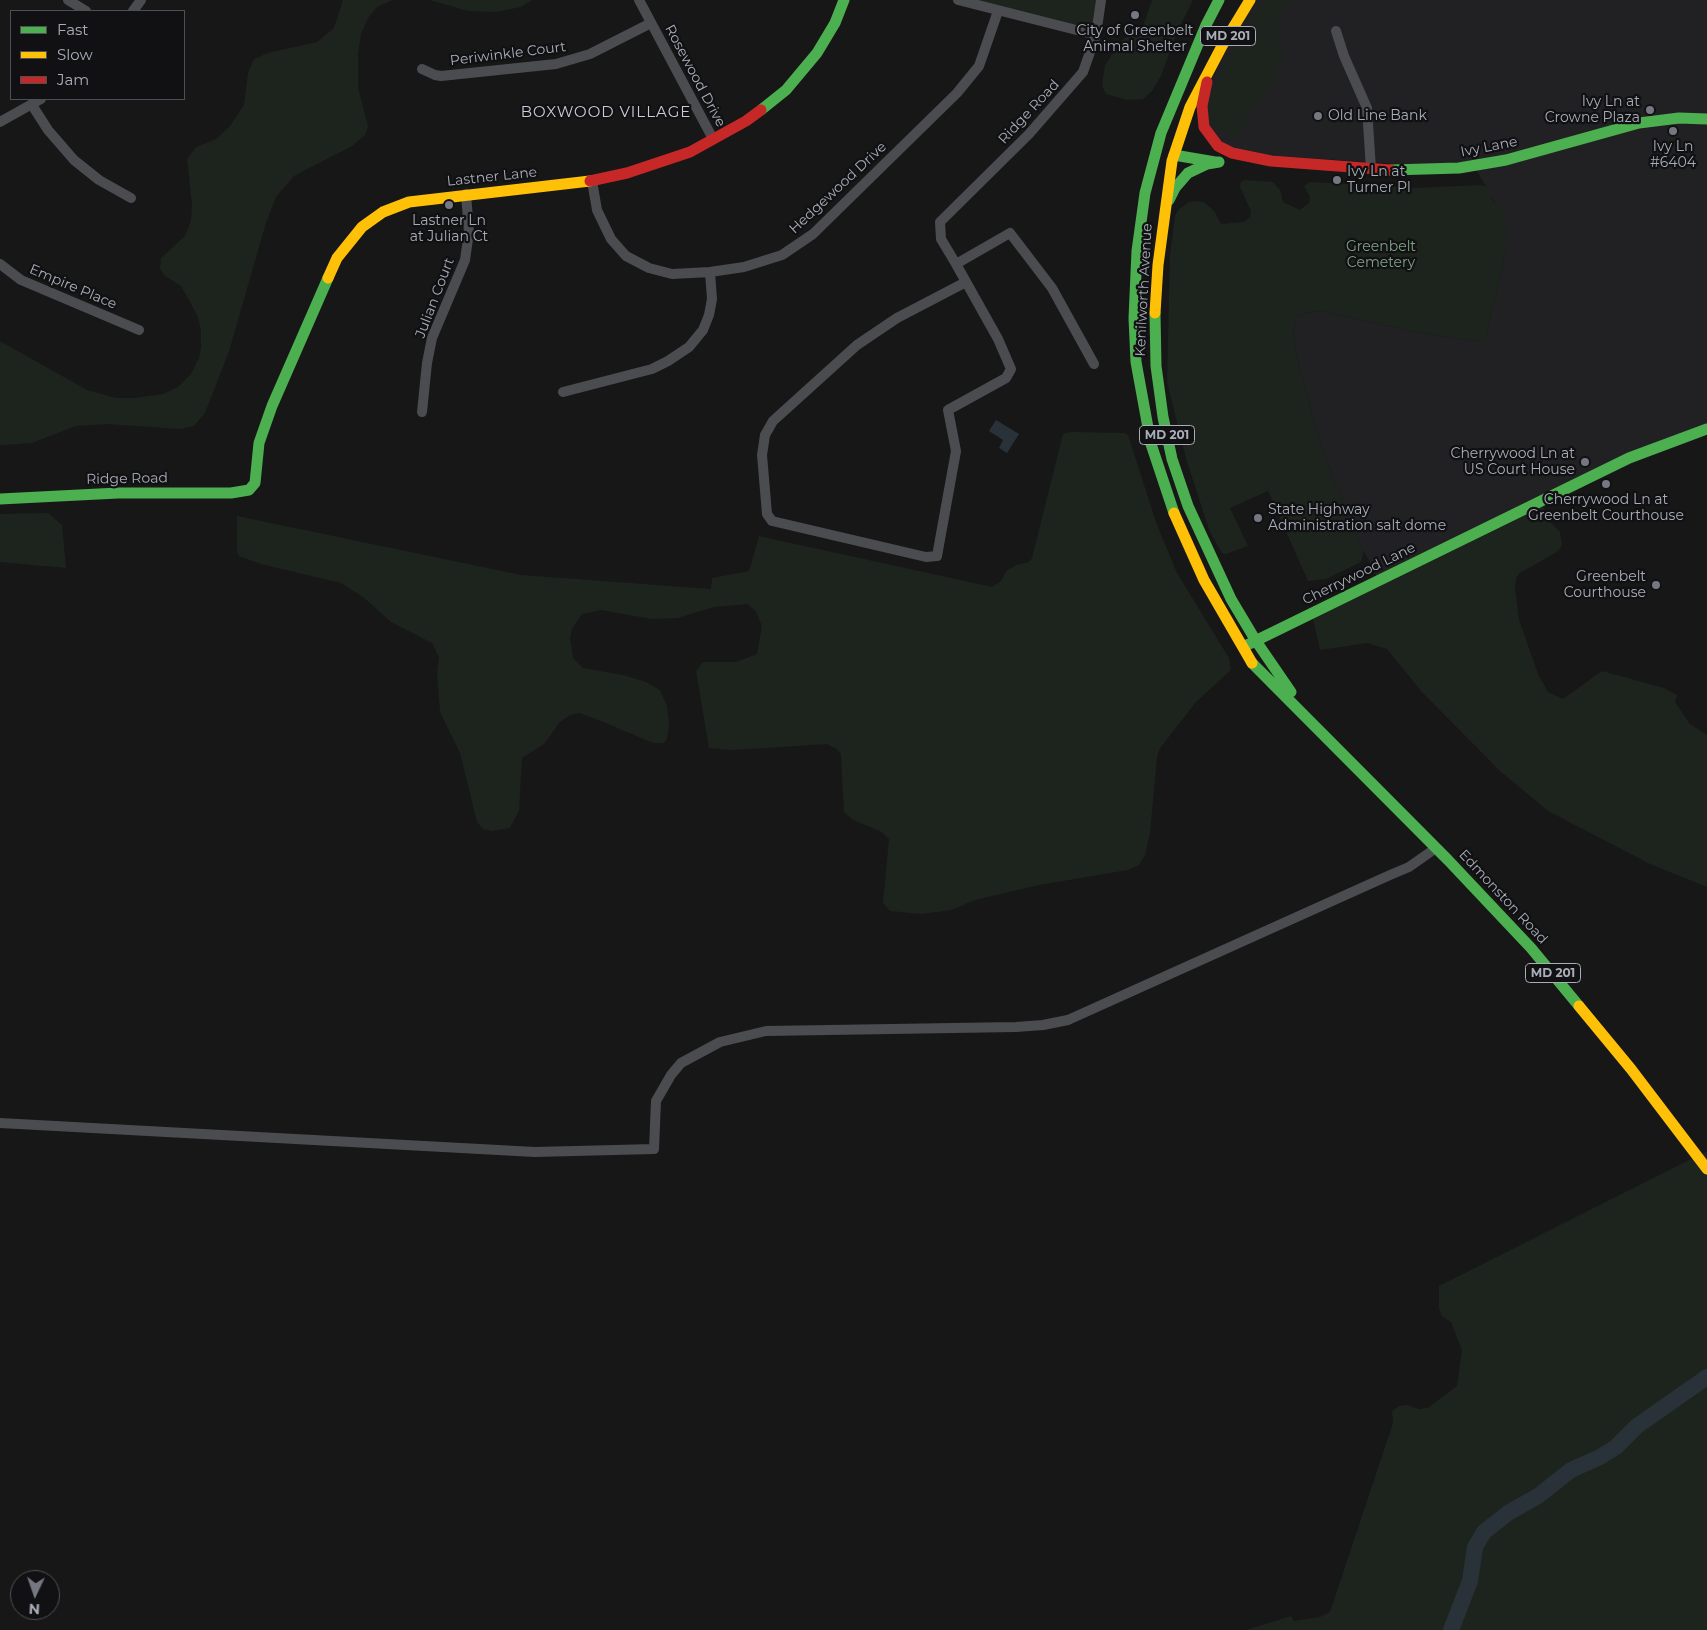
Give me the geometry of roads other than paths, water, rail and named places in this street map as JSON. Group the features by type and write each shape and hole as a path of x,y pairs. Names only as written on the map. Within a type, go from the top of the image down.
{"main road":[{"name":"Lastner Lane","path":"253,487 265,423 332,269 343,248 362,228 383,212 424,199 592,181 653,166 680,156 746,121 772,102 798,77 828,36 844,0"},
{"name":"Kenilworth Avenue","path":"1219,0 1206,25 1170,112 1149,175 1139,231 1134,301 1136,362 1151,444 1173,513 1204,580 1242,648"},
{"name":"Kenilworth Avenue","path":"1250,0 1190,107 1174,155 1164,210 1155,327 1156,366 1163,417 1172,459 1188,506 1217,572 1256,641"},
{"name":"Ivy Lane","path":"1208,74 1201,114 1204,128 1210,138 1232,153 1271,161"},
{"path":"1170,112 1168,141 1171,152 1174,155"},
{"name":"Ivy Lane","path":"1174,155 1189,159 1219,162 1271,161 1371,169 1427,170 1481,165 1549,149 1639,123 1679,118 1707,119"},
{"path":"1164,210 1175,188 1188,173 1207,164 1219,162"},
{"name":"Cherrywood Lane","path":"1242,648 1628,458 1707,429"},
{"name":"Ridge Road","path":"0,499 118,493 231,493 246,491 253,487"},
{"name":"Edmonston Road","path":"1256,641 1282,681 1381,794"},
{"name":"Edmonston Road","path":"1242,648 1272,685 1436,848 1554,974 1631,1069 1707,1169"}],"street":[{"path":"68,0 84,10"},
{"name":"Rosewood Drive","path":"639,0 714,139"},
{"path":"958,0 1096,35"},
{"name":"Ridge Road","path":"956,264 941,239 940,222 1024,140 1073,86 1089,60 1096,35 1101,0"},
{"name":"Hedgewood Drive","path":"592,181 601,221 610,239 626,256 659,272 685,274 710,272 760,263 782,255 813,234 970,78 985,53 998,11"},
{"name":"Periwinkle Court","path":"422,69 441,76 556,64 590,54 651,23"},
{"path":"1336,31 1344,56 1367,108 1371,169"},
{"path":"0,122 36,102 48,130 74,160 107,186 131,198"},
{"name":"Julian Court","path":"422,412 427,363 432,338 465,260 468,232 466,194"},
{"path":"966,282 897,318 857,345 773,421 765,435 762,455 767,514 772,521 926,557 938,556 956,451 948,410 1006,378 1012,369 966,282 956,264 1010,233 1052,288 1094,364"},
{"name":"Empire Place","path":"0,264 21,280 139,330"},
{"path":"563,392 652,369 689,347 703,330 709,315 712,299 710,272"},
{"path":"0,1123 535,1152 654,1149 656,1101 671,1075 687,1059 720,1042 774,1030 1016,1027 1043,1026 1068,1020 1091,1012 1390,876 1409,867 1436,848"}],"waterway":[{"path":"1451,1630 1470,1581 1475,1547 1484,1532 1508,1513 1538,1496 1571,1470 1600,1457 1616,1447 1637,1426 1707,1377"}],"place":[{"name":"City of Greenbelt Animal Shelter","path":"1135,15"},
{"name":"Ivy Ln at Crowne Plaza","path":"1650,110"},
{"name":"Old Line Bank","path":"1318,116"},
{"name":"Ivy Ln #6404","path":"1673,131"},
{"name":"Ivy Ln at Turner Pl","path":"1337,180"},
{"name":"Lastner Ln at Julian Ct","path":"449,205"},
{"name":"Cherrywood Ln at US Court House","path":"1585,462"},
{"name":"Cherrywood Ln at Greenbelt Courthouse","path":"1606,484"},
{"name":"State Highway Administration salt dome","path":"1258,518"},
{"name":"Greenbelt Courthouse","path":"1656,585"}],"district":[{"name":"BOXWOOD VILLAGE","path":"606,113"}],"park label":[{"name":"Greenbelt Cemetery","path":"1381,256"}]}
